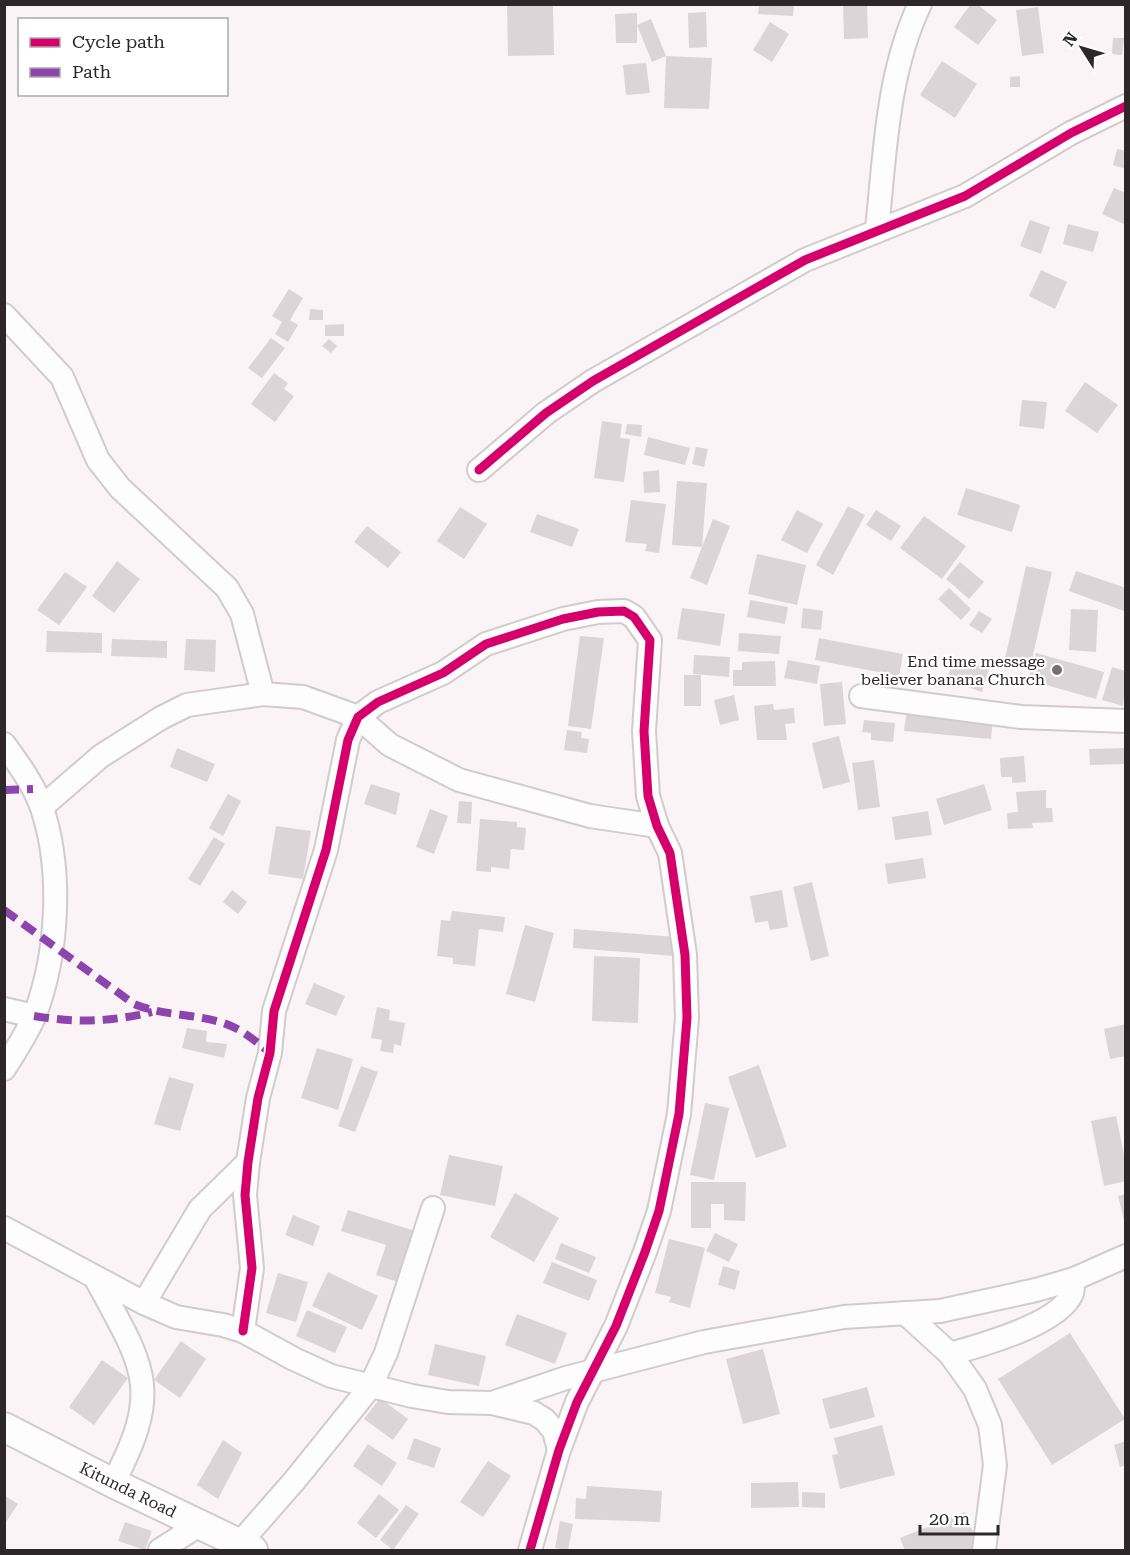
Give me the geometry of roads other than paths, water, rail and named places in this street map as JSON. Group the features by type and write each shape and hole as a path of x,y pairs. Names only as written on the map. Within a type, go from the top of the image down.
{"street":[{"path":"877,229 895,79 907,31 920,4"},
{"path":"479,470 546,413 593,381 805,260 877,229 965,196 1071,133 1125,106"},
{"path":"4,315 62,377 98,460 120,488 227,588 242,614 263,694"},
{"path":"243,1331 252,1268 245,1195 248,1162 258,1098 270,1053 274,1011 317,878 348,740 358,717 378,702 443,673 486,644 563,618 598,612 624,611 634,617 650,640 645,768 648,796 657,826 670,853 685,955 687,1018 679,1114 659,1211 616,1326 577,1402 559,1450 530,1551"},
{"path":"42,807 101,756 161,718 187,705 263,694 303,697 358,717 390,745 459,780 590,816 657,826"},
{"path":"861,696 1021,717 1125,722"},
{"path":"4,744 42,807 49,842 54,905 51,945 34,1016 4,1069"},
{"path":"4,1009 34,1016"},
{"path":"144,1303 200,1209 248,1162"},
{"path":"246,1547 295,1480 370,1387 386,1353 433,1208"},
{"path":"4,1228 96,1280 144,1303 176,1317 243,1331 331,1376 370,1387 448,1402 492,1403 521,1408 545,1420 554,1431 559,1450"},
{"path":"492,1403 593,1370 704,1342 844,1317 940,1311 1074,1279 1125,1256"},
{"path":"950,1354 990,1343 1048,1316 1063,1305 1072,1294 1074,1279"},
{"path":"96,1280 139,1362 144,1392 141,1422 113,1483"},
{"path":"905,1313 950,1354 975,1389 990,1425 995,1465 984,1551"},
{"name":"Kitunda Road","path":"4,1427 246,1547"},
{"path":"160,1551 199,1525"}],"place":[{"name":"End time message believer banana Church","path":"1057,670"}]}
